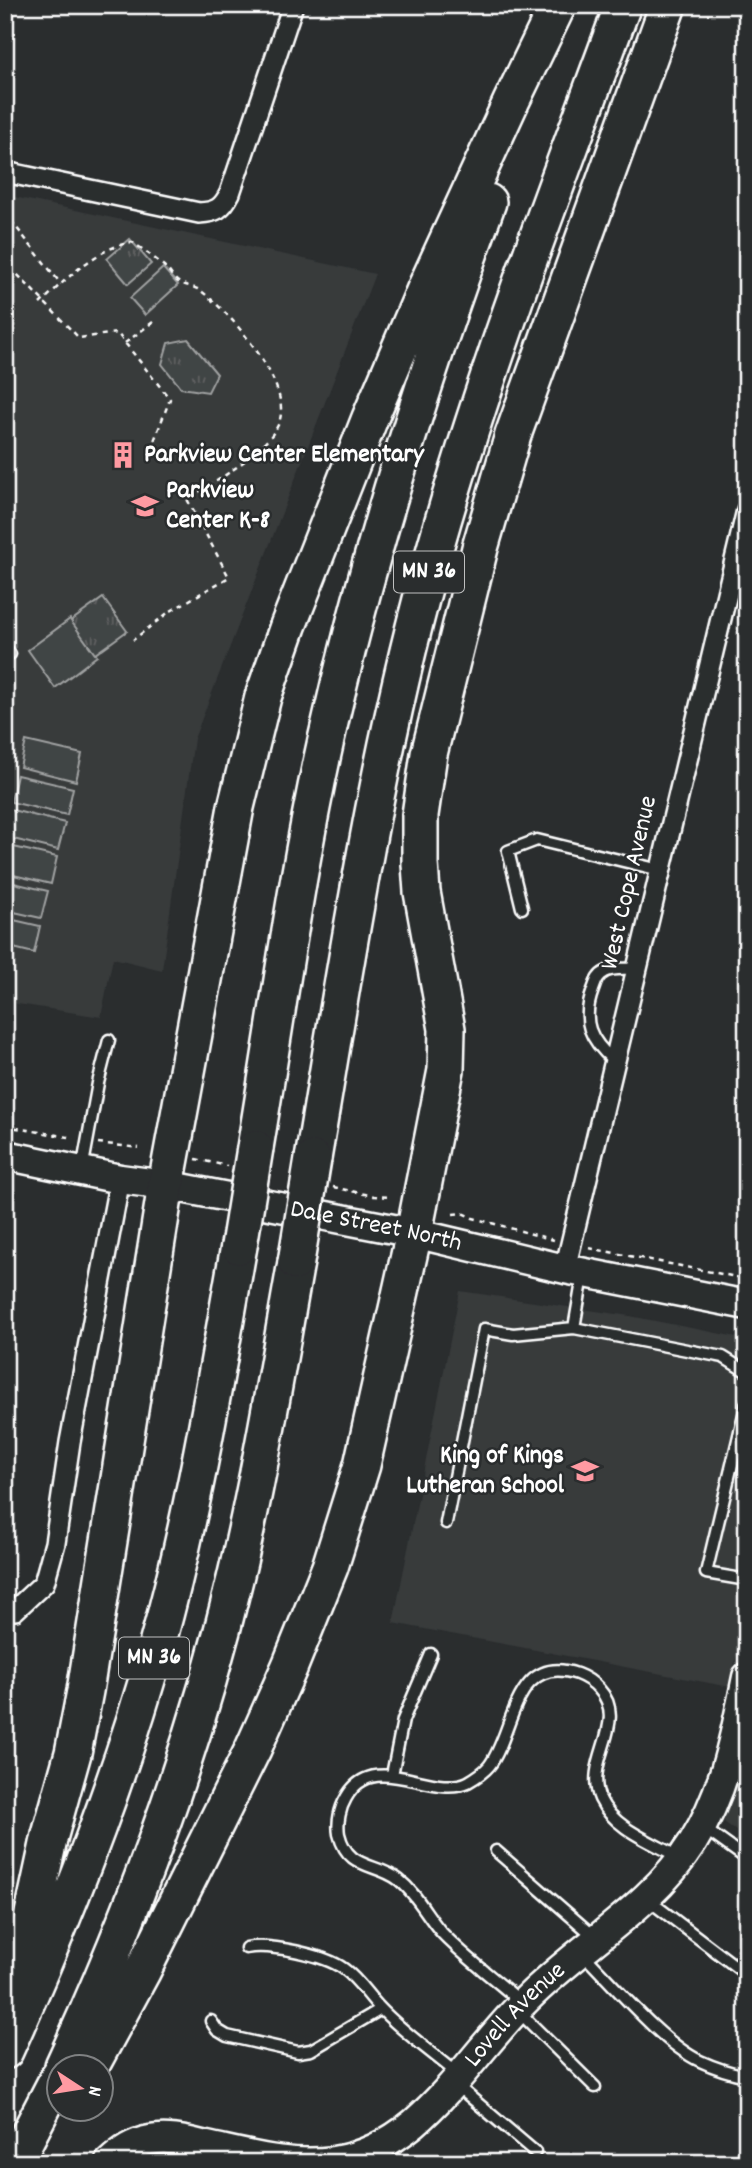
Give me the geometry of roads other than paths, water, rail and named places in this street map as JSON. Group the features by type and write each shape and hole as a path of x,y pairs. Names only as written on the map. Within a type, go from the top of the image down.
{"highway":[{"name":"MN 36","path":"5,2050 65,1916 114,1783 158,1644 193,1498 239,1246 311,817 369,564 424,379 559,5"},
{"path":"5,1999 31,1923 50,1835 73,1633 113,1382 121,1355 147,1308 166,1185 236,807 263,697 370,418 459,214 559,5"},
{"name":"MN 36","path":"70,2052 117,1944 170,1802 195,1726 231,1594 251,1509 296,1262 370,826 400,684 432,559 489,373 623,5"},
{"path":"99,2052 253,1749 330,1567 362,1465 414,1233 448,1048 444,1007 422,892 420,835 423,787 444,685 480,548 533,376 669,5"},
{"path":"15,2163 46,2102"},
{"path":"35,2163 59,2122"}],"street":[{"path":"5,172 199,213 214,212 223,206 230,193 293,5"},
{"name":"West Cope Avenue","path":"579,1263 614,1062 747,510"},
{"name":"Dale Street North","path":"5,1155 120,1179 166,1185 579,1263 747,1305"},
{"path":"15,1610 44,1583 55,1543 70,1442 120,1179"},
{"name":"Lovell Avenue","path":"109,2163 123,2150 152,2139 170,2138 276,2161 334,2161 356,2156 395,2137 413,2123 456,2078 520,2006 646,1897 681,1859 702,1826 724,1777 738,1759 747,1677"}],"lane":[{"path":"522,908 508,851 537,840 660,870"},
{"path":"614,1062 597,1046 588,1029 588,1002 598,978 607,970 637,969"},
{"path":"82,1171 109,1040"},
{"path":"573,1328 579,1263"},
{"path":"446,1523 484,1329 513,1334 573,1328 723,1357 747,1372"},
{"path":"747,1402 706,1573 747,1580"},
{"path":"392,1775 403,1720 431,1654"},
{"path":"595,2087 520,2006 445,1936 410,1889 396,1877 360,1864 347,1851 339,1833 339,1817 344,1801 352,1787 363,1780 392,1775 456,1786 470,1781 491,1764 519,1698 528,1684 542,1675 559,1671 577,1674 592,1682 606,1696 611,1713 597,1765 595,1782 600,1798 617,1822 681,1859"},
{"path":"702,1826 747,1859"},
{"path":"496,1852 589,1946 670,2041 698,2060 747,2076"},
{"path":"646,1897 747,1975"},
{"path":"246,1948 259,1945 326,1960 342,1968 358,1980 381,2009 535,2152"},
{"path":"211,2021 217,2030 227,2036 298,2052 311,2050 381,2009"}],"place":[{"name":"Parkview Center Elementary","path":"123,455"},
{"name":"Parkview Center K-8","path":"145,506"},
{"name":"King of Kings Lutheran School","path":"585,1471"}]}
